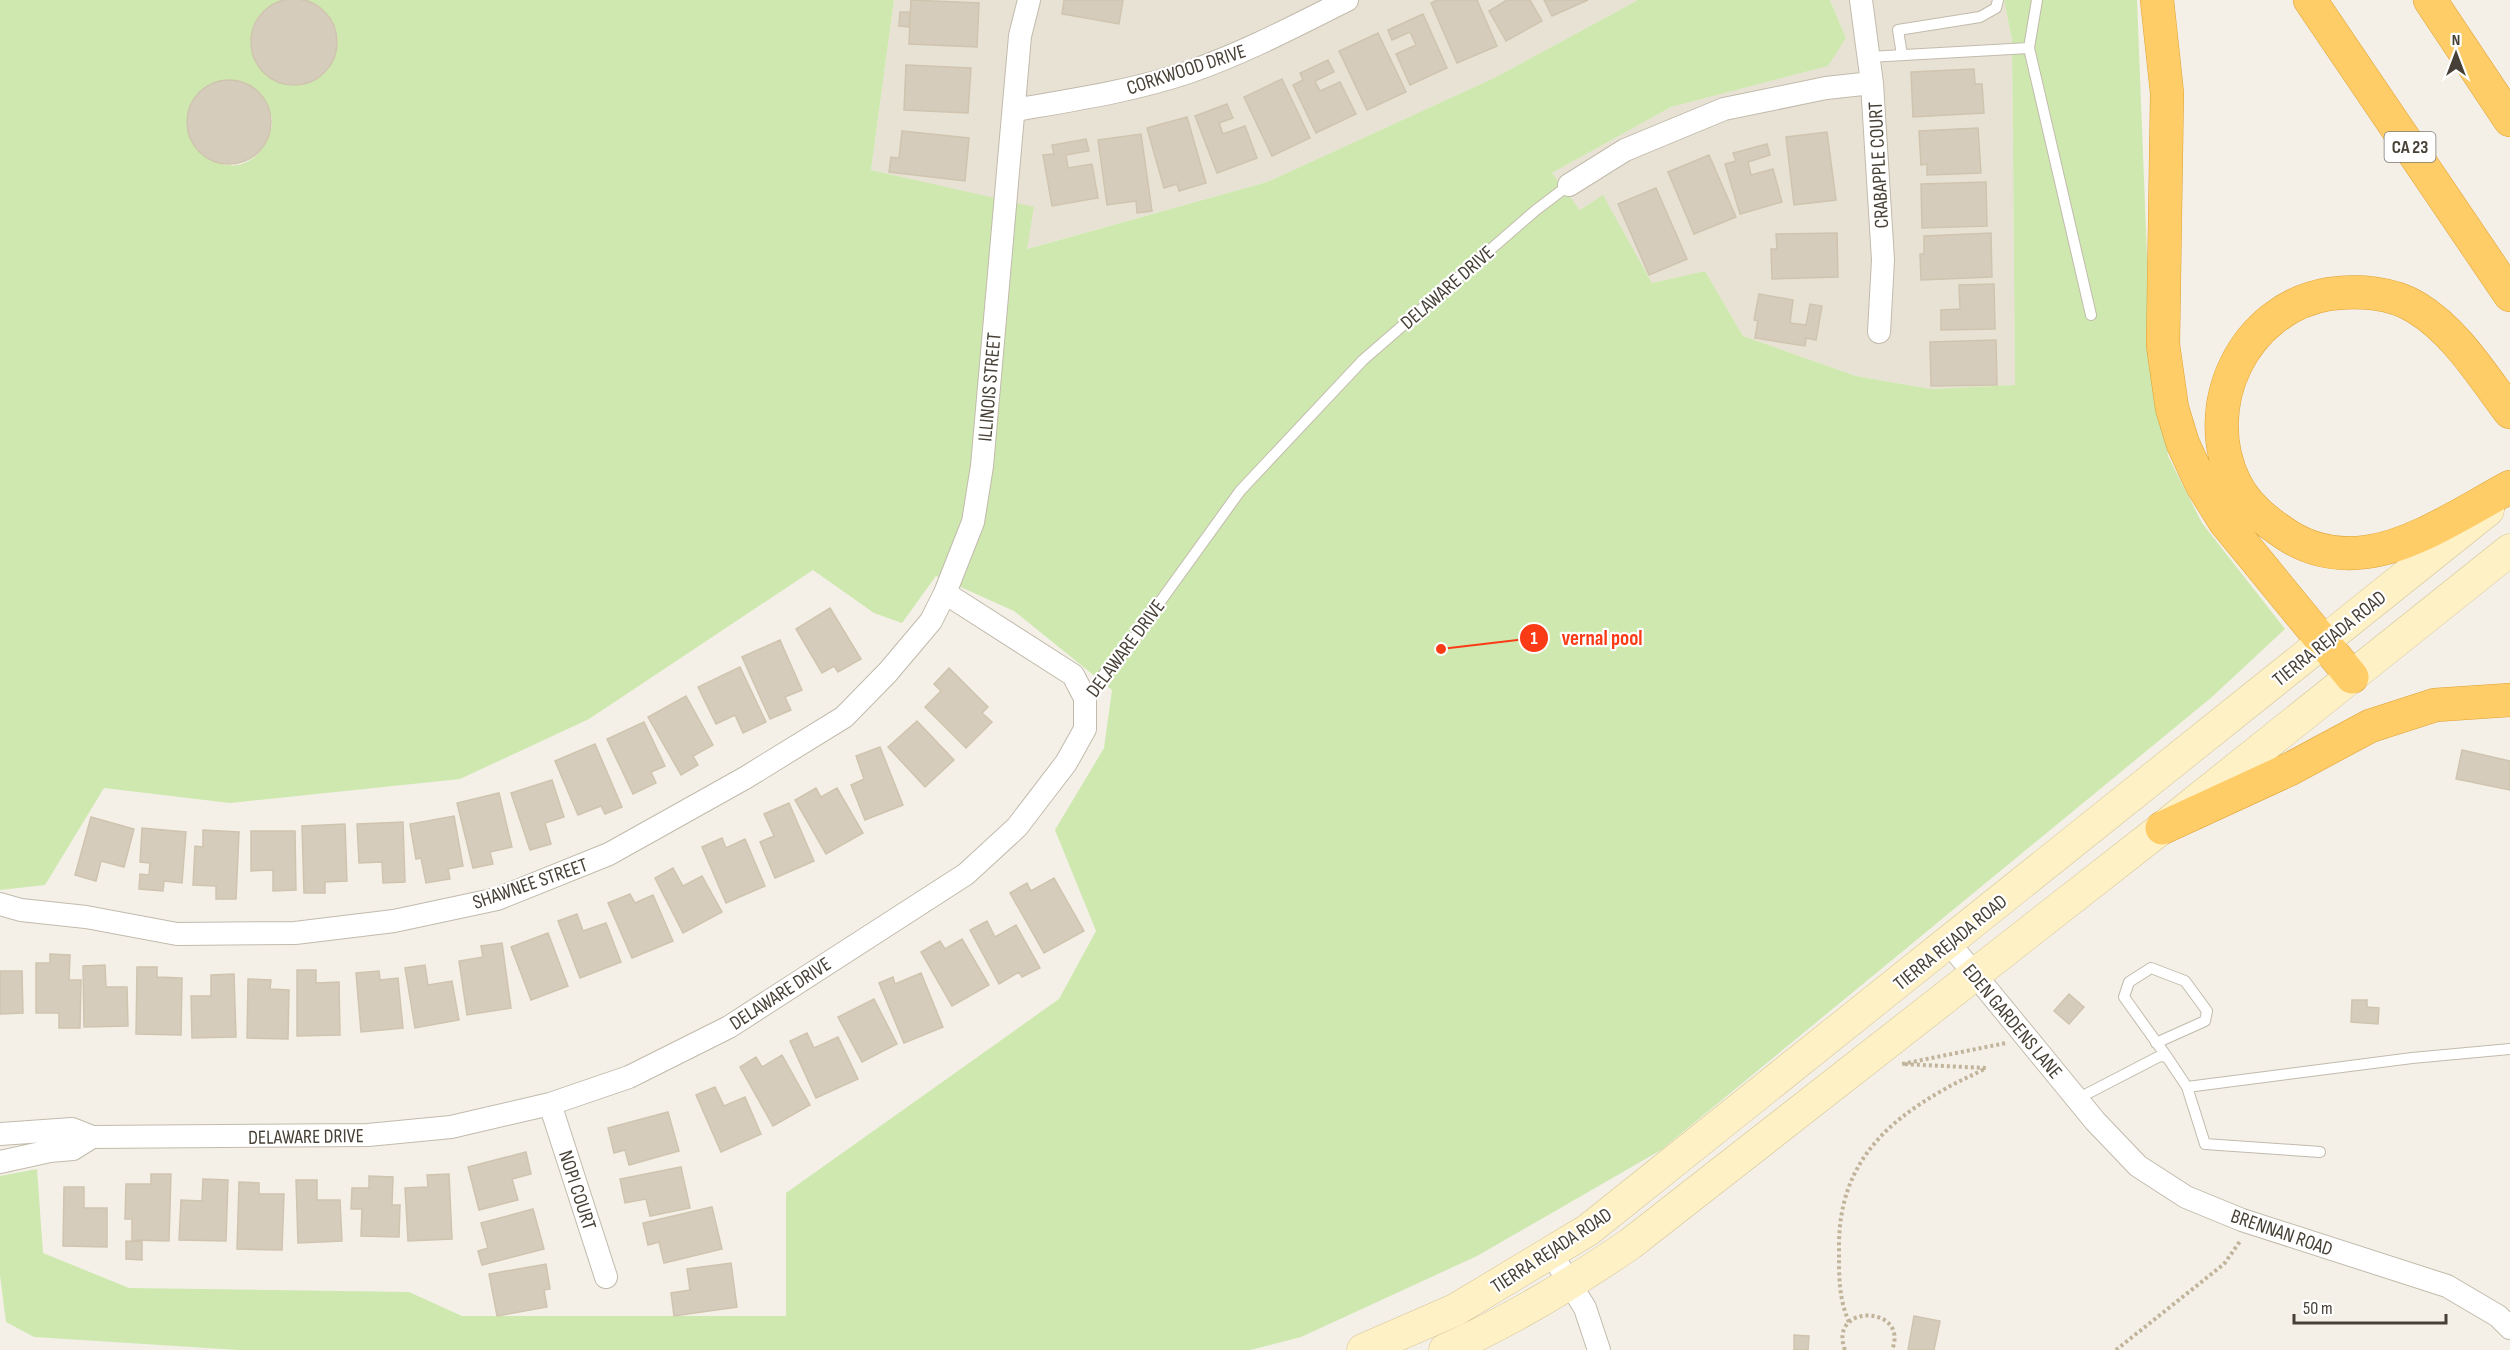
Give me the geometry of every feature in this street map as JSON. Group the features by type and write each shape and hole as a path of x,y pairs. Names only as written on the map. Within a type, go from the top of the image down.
{"highway":[{"path":"2157,0 2167,93 2163,345 2172,408 2183,444 2202,485 2225,522 2352,677"},
{"name":"CA 23","path":"2310,0 2510,294"},
{"path":"2430,0 2510,120"},
{"path":"2510,412 2443,328 2415,307 2382,294 2348,291 2307,298 2266,322 2239,355 2224,392 2222,440 2235,483 2258,515 2298,543 2330,553 2366,552 2397,545 2510,487"},
{"path":"2162,828 2290,770 2370,726 2435,705 2510,700"}],"main road":[{"name":"TIERRA REJADA ROAD","path":"1363,1350 1455,1310 1588,1230 2510,493"},
{"name":"TIERRA REJADA ROAD","path":"1445,1350 1498,1327 1572,1283 1630,1244 2162,828 2510,550"}],"street":[{"name":"ILLINOIS STREET","path":"945,593 973,522 982,466 1020,36 1029,0"},
{"name":"CORKWOOD DRIVE","path":"1015,110 1109,94 1188,72 1255,46 1347,0"},
{"name":"CRABAPPLE COURT","path":"1861,0 1872,83 1883,260 1880,332"},
{"name":"DELAWARE DRIVE","path":"1569,185 1625,150 1725,109 1826,88 1872,83"},
{"path":"945,593 1073,675 1085,698"},
{"name":"SHAWNEE STREET","path":"7,911 86,917 177,934 296,933 394,921 497,899 609,854 745,778 844,717 931,621 945,593"},
{"name":"DELAWARE DRIVE","path":"12,1146 72,1129 92,1137 368,1135 451,1127 550,1104 629,1077 729,1027 966,874 1017,827 1066,764 1085,729 1085,698"},
{"name":"EDEN GARDENS LANE","path":"1949,943 2077,1099"},
{"name":"BRENNAN ROAD","path":"2077,1099 2138,1166 2186,1197 2250,1223 2447,1286 2498,1316 2510,1328"},
{"name":"NOPI COURT","path":"550,1104 606,1276"},
{"path":"1551,1253 1572,1283 1585,1308 1599,1350"}],"lane":[{"path":"1902,55 1898,30 1980,17 1996,8 1998,0"},
{"path":"2037,0 2029,48 2091,315"},
{"path":"1869,57 2029,48"},
{"name":"DELAWARE DRIVE","path":"1085,698 1134,638 1240,491 1363,360 1536,210 1569,185"},
{"path":"2156,1043 2205,1021 2207,1011 2186,981 2151,968 2129,982 2124,997 2156,1043 2167,1058 2187,1087 2205,1144 2320,1152"},
{"path":"2187,1087 2412,1058 2510,1049"},
{"path":"2077,1099 2152,1060 2167,1058"}],"path":[{"path":"1850,1322 1839,1290 1839,1232 1845,1190 1856,1166 1876,1138 1910,1112 1944,1089 1986,1068 1902,1064 2027,1039"},
{"path":"2116,1350 2223,1264 2237,1248 2250,1223"},
{"path":"1845,1350 1842,1337 1850,1322 1864,1314 1881,1317 1892,1329 1894,1337 1892,1350"}],"shaded area":[{"path":"894,0 1638,0 1494,78 1267,182 1026,249 1034,208 871,170"},
{"path":"1830,0 2004,0 2012,40 2015,385 1931,389 1856,376 1743,336 1705,271 1652,283 1603,196 1580,210 1552,173 1671,107 1827,66 1846,38"}],"green space":[{"path":"0,0 285,0 272,5 261,14 256,22 251,43 255,60 266,73 282,81 299,83 316,79 329,67 338,40 330,17 318,6 303,0 894,0 871,170 1034,207 1027,249 1267,182 1494,78 1638,0 1830,0 1846,38 1828,66 1671,107 1552,173 1580,210 1603,195 1652,283 1705,271 1743,336 1856,376 1931,389 2015,385 2012,40 2004,0 2137,0 2147,256 2168,456 2202,523 2285,629 2212,697 1661,1150 1477,1256 1301,1337 1250,1350 239,1350 34,1337 6,1322 0,1275 0,1176 37,1169 43,1253 129,1288 409,1292 462,1316 786,1316 786,1193 1059,999 1096,931 1055,830 1104,748 1112,690 1014,611 936,576 902,623 874,613 813,570 589,719 460,779 230,803 104,788 45,885 0,890","holes":["228,80 250,88 266,103 271,112 272,123 264,146 247,162 228,165 210,158 196,144 188,126 189,108 202,91"]}],"building":[{"path":"294,-1 318,6 330,18 337,42 330,66 318,78 294,85 270,78 258,66 251,42 258,18 270,6"},
{"path":"911,0 979,3 977,47 909,44"},
{"path":"1064,0 1123,0 1119,24 1062,14"},
{"path":"1437,0 1477,0 1497,46 1457,63 1431,3"},
{"path":"1507,0 1530,0 1542,21 1506,41 1489,11"},
{"path":"1544,0 1588,0 1552,16"},
{"path":"900,12 910,12 909,27 899,26"},
{"path":"1423,14 1447,68 1410,85 1396,54 1416,45 1410,32 1392,40 1388,30"},
{"path":"1378,33 1406,92 1367,110 1339,51"},
{"path":"1328,60 1334,72 1315,81 1320,91 1340,82 1356,114 1316,133 1293,85 1303,80 1300,73"},
{"path":"906,65 971,68 968,113 904,110"},
{"path":"1974,69 1975,84 1982,84 1984,113 1913,117 1911,72"},
{"path":"1282,79 1310,138 1272,156 1244,97"},
{"path":"229,80 245,83 259,92 268,106 271,122 268,138 259,152 245,161 229,164 213,161 199,152 190,138 187,122 190,106 199,92 213,83"},
{"path":"1227,104 1233,118 1219,123 1223,134 1245,126 1257,158 1217,173 1195,116"},
{"path":"1187,117 1206,183 1179,191 1177,184 1164,188 1147,128"},
{"path":"1978,128 1981,173 1927,175 1927,164 1921,165 1919,131"},
{"path":"902,131 969,138 965,181 889,172 891,157 899,158"},
{"path":"1827,132 1836,200 1794,205 1786,137"},
{"path":"1141,134 1152,211 1137,213 1136,201 1107,205 1098,140"},
{"path":"1086,139 1089,151 1066,155 1068,168 1092,164 1098,198 1052,206 1043,155 1054,154 1052,145"},
{"path":"1767,144 1770,155 1748,162 1751,175 1773,169 1782,202 1740,214 1725,164 1736,161 1733,153"},
{"path":"1709,155 1736,217 1694,234 1668,172"},
{"path":"1986,182 1987,226 1922,228 1921,184"},
{"path":"1656,188 1687,259 1649,275 1618,204"},
{"path":"1837,233 1838,277 1772,279 1771,249 1777,249 1776,234"},
{"path":"1991,233 1992,277 1921,280 1920,254 1924,254 1924,236"},
{"path":"1994,284 1995,329 1941,330 1941,310 1960,309 1959,285"},
{"path":"1759,294 1793,300 1790,323 1806,325 1810,304 1822,306 1816,340 1806,338 1805,346 1755,338 1758,321 1754,320"},
{"path":"1996,340 1997,385 1931,386 1930,342"},
{"path":"830,608 861,659 838,672 834,666 822,673 796,629"},
{"path":"780,640 802,690 785,697 791,710 770,719 742,657"},
{"path":"740,667 766,722 743,733 735,715 716,724 698,687"},
{"path":"949,668 988,707 982,713 992,722 966,748 925,707 941,691 934,684"},
{"path":"686,696 713,745 693,756 698,765 681,775 648,717"},
{"path":"917,721 954,760 925,787 888,747"},
{"path":"644,722 665,766 651,772 656,783 633,794 607,739"},
{"path":"595,744 622,807 605,814 601,806 578,815 555,761"},
{"path":"880,747 903,805 865,820 851,785 864,779 856,756"},
{"path":"2462,750 2510,761 2510,790 2456,779"},
{"path":"552,780 564,817 545,823 551,844 530,850 511,793"},
{"path":"816,788 821,797 837,788 863,833 826,854 795,800"},
{"path":"499,793 512,847 490,852 493,864 473,868 457,803"},
{"path":"789,803 814,861 775,878 760,842 774,836 764,814"},
{"path":"454,816 463,866 448,869 450,879 426,883 421,858 416,859 410,824"},
{"path":"91,817 134,829 124,867 101,861 96,881 75,875"},
{"path":"403,822 405,882 383,883 382,862 359,863 357,824"},
{"path":"345,824 347,881 325,882 325,893 304,893 302,826"},
{"path":"142,828 186,832 182,883 164,881 163,891 139,889 140,874 149,875 150,863 140,862"},
{"path":"203,830 239,832 236,899 216,899 216,886 193,885 195,846 203,847"},
{"path":"251,831 295,831 296,890 273,891 273,870 251,871"},
{"path":"722,838 726,848 745,839 765,886 726,903 702,847"},
{"path":"673,868 683,886 702,876 722,912 683,933 655,878"},
{"path":"1054,878 1084,931 1044,953 1010,893 1027,883 1031,891"},
{"path":"630,894 635,903 653,895 673,941 632,958 608,903"},
{"path":"577,914 583,931 606,923 621,962 580,978 558,921"},
{"path":"987,921 995,937 1016,925 1040,968 1022,977 1019,972 999,984 970,930"},
{"path":"548,933 568,986 531,1000 511,947"},
{"path":"962,939 989,985 952,1006 921,952 940,941 945,949"},
{"path":"502,943 511,1008 467,1015 459,961 483,957 481,946"},
{"path":"50,954 70,955 69,980 81,980 80,1028 59,1028 59,1013 36,1013 36,963 50,963"},
{"path":"105,965 106,987 127,987 128,1026 84,1027 83,966"},
{"path":"425,965 428,985 452,981 459,1020 415,1028 405,968"},
{"path":"137,967 157,967 157,977 182,978 181,1035 136,1034"},
{"path":"297,970 316,970 316,983 339,982 340,1035 297,1036"},
{"path":"0,971 22,971 23,1013 0,1014"},
{"path":"379,971 380,980 398,978 403,1028 361,1032 356,973"},
{"path":"921,973 943,1027 904,1043 879,983 893,977 895,984"},
{"path":"234,974 236,1037 192,1038 191,996 211,996 211,975"},
{"path":"248,979 271,980 270,989 289,990 288,1039 247,1038"},
{"path":"2069,994 2084,1007 2069,1024 2054,1011"},
{"path":"874,999 897,1044 862,1062 838,1017"},
{"path":"2352,1000 2367,1000 2367,1007 2379,1008 2378,1024 2351,1022"},
{"path":"807,1033 814,1048 838,1037 858,1079 816,1098 790,1041"},
{"path":"782,1055 810,1105 773,1126 740,1067 756,1057 762,1067"},
{"path":"715,1087 724,1106 745,1097 761,1134 721,1152 696,1095"},
{"path":"668,1112 679,1151 629,1165 625,1150 614,1153 608,1128"},
{"path":"526,1152 531,1174 512,1179 518,1200 479,1210 468,1167"},
{"path":"681,1167 690,1208 650,1216 646,1199 625,1203 620,1179"},
{"path":"151,1174 171,1174 169,1241 132,1240 132,1219 125,1219 126,1184 151,1184"},
{"path":"449,1174 452,1239 408,1241 405,1188 428,1187 427,1175"},
{"path":"369,1176 393,1177 392,1205 400,1205 399,1237 361,1236 362,1209 351,1209 352,1188 369,1188"},
{"path":"203,1179 228,1180 226,1241 179,1240 181,1200 202,1201"},
{"path":"296,1180 317,1180 317,1200 340,1200 342,1241 298,1243"},
{"path":"239,1182 259,1183 259,1194 284,1194 282,1250 237,1249"},
{"path":"64,1187 84,1187 84,1208 107,1208 107,1247 63,1246"},
{"path":"712,1207 722,1249 664,1263 659,1242 648,1245 643,1223"},
{"path":"533,1209 544,1249 482,1265 478,1251 488,1248 481,1223"},
{"path":"126,1241 142,1242 142,1260 126,1259"},
{"path":"731,1263 737,1307 674,1316 671,1293 690,1290 687,1269"},
{"path":"546,1264 550,1289 544,1290 547,1307 497,1316 489,1274"},
{"path":"1914,1316 1940,1321 1934,1350 1908,1350"},
{"path":"1794,1335 1809,1336 1808,1350 1794,1350"}],"place":[{"name":"vernal pool","path":"1441,649"}]}
